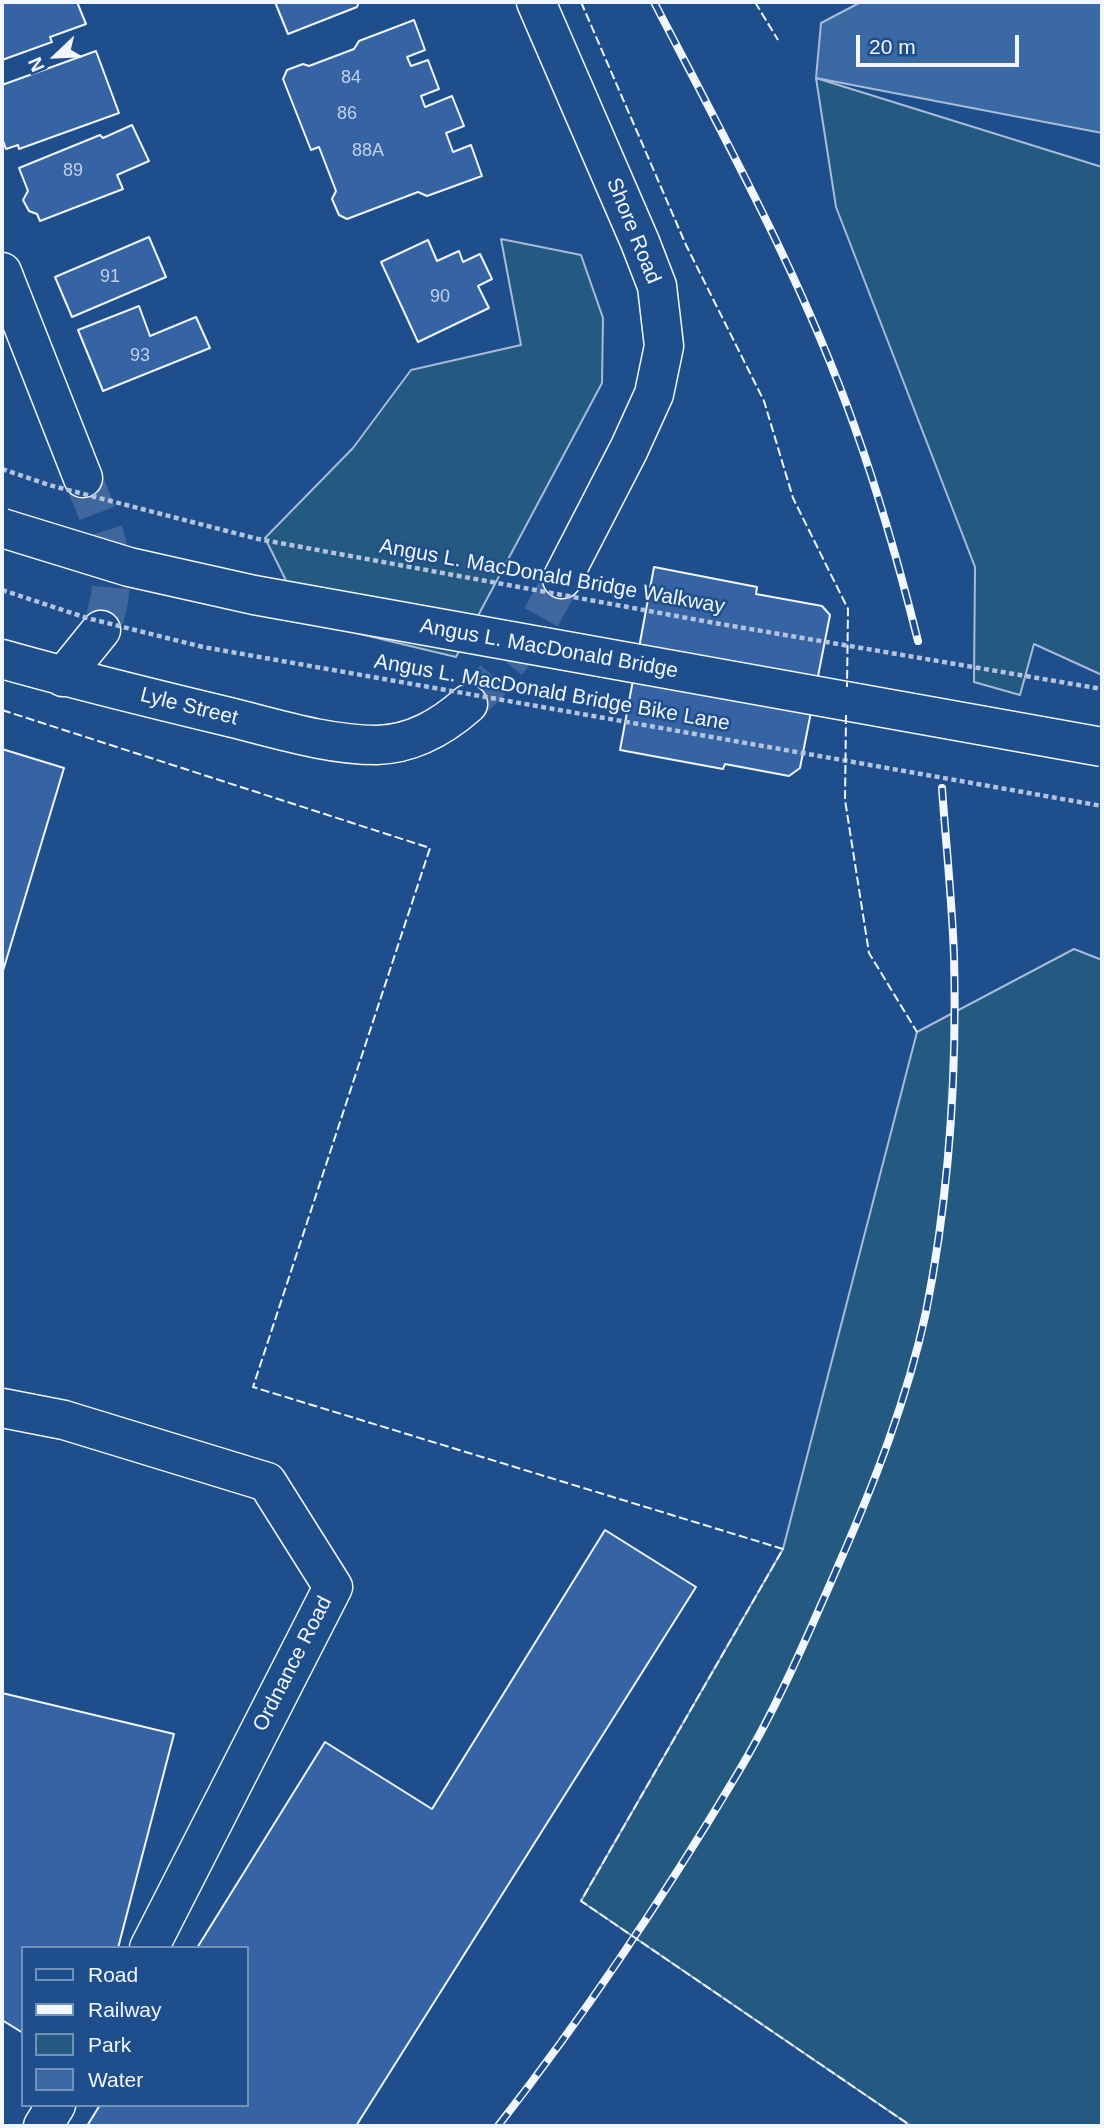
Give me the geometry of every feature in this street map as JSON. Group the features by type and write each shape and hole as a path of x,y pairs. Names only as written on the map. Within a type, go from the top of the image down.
{"street":[{"name":"Shore Road","path":"536,2 657,286 664,346 654,394 562,579"},
{"path":"2,272 83,478"},
{"name":"Angus L. MacDonald Bridge","path":"2,528 129,567 254,596 1102,747"},
{"path":"64,677 101,631"},
{"name":"Lyle Street","path":"2,659 64,677 322,740 379,745 422,737 449,722 468,704"},
{"name":"Ordnance Road","path":"2,1408 64,1420 267,1482 333,1587 150,1946"},
{"path":"43,2126 55,2107"}],"path":[{"name":"Angus L. MacDonald Bridge Walkway","path":"2,469 49,485 258,539 709,622 1102,688"},
{"name":"Angus L. MacDonald Bridge Bike Lane","path":"2,590 87,618 203,647 1102,806"}],"green space":[{"path":"816,78 1102,167 1102,675 1034,644 1020,695 974,682 975,567 836,207"},
{"path":"501,239 581,255 603,318 602,383 456,657 306,621 265,538 353,448 411,370 521,345"},
{"path":"1074,949 1102,960 1102,2126 911,2126 581,1901 783,1549 917,1032"}],"water":[{"path":"861,2 1102,2 1102,133 816,78 821,23"}],"building":[{"path":"2,2 77,2 86,24 50,37 52,42 2,60"},
{"path":"275,2 359,2 357,7 288,34"},
{"path":"414,20 425,50 407,57 411,66 428,60 439,89 421,96 425,107 452,96 464,126 446,133 453,152 471,145 482,176 427,196 418,192 347,219 339,215 332,199 336,191 319,147 311,150 283,79 287,70 303,64 309,66 354,49 359,41"},
{"path":"96,51 119,113 19,149 18,145 6,149 2,138 2,85"},
{"path":"132,125 149,161 117,175 123,189 40,221 37,214 29,211 23,200 28,191 19,168"},
{"path":"149,237 166,277 72,317 55,277"},
{"path":"428,240 437,261 459,251 463,262 480,254 492,279 478,286 489,308 418,342 381,262"},
{"path":"139,306 150,336 196,317 210,348 103,391 78,330"},
{"path":"654,567 757,587 756,594 822,606 830,615 800,768 789,776 725,764 723,769 620,750"},
{"path":"2,749 64,768 2,974"},
{"path":"605,1530 696,1587 356,2126 87,2126 99,2107 248,2107 248,1946 198,1946 325,1742 432,1809"},
{"path":"2,1693 174,1734 119,1946 21,1946 21,2032 2,2020"}],"tunnel":[{"path":"83,478 99,517 109,552 111,588 101,630"},
{"path":"468,704 491,682 534,630 562,579"}],"railway":[{"path":"654,2 736,159 812,319 855,428 897,560 918,641"},
{"path":"498,2126 622,1955 681,1866 751,1751 838,1566 877,1473 899,1409 926,1312 950,1135 954,956 942,788"}],"fence":[{"path":"581,2 686,245 764,401 793,498 848,609 847,687"},
{"path":"755,2 778,40"},
{"path":"2,710 430,848 253,1387 783,1549 581,1901 911,2126"},
{"path":"846,715 845,800 869,953 917,1032"}]}
